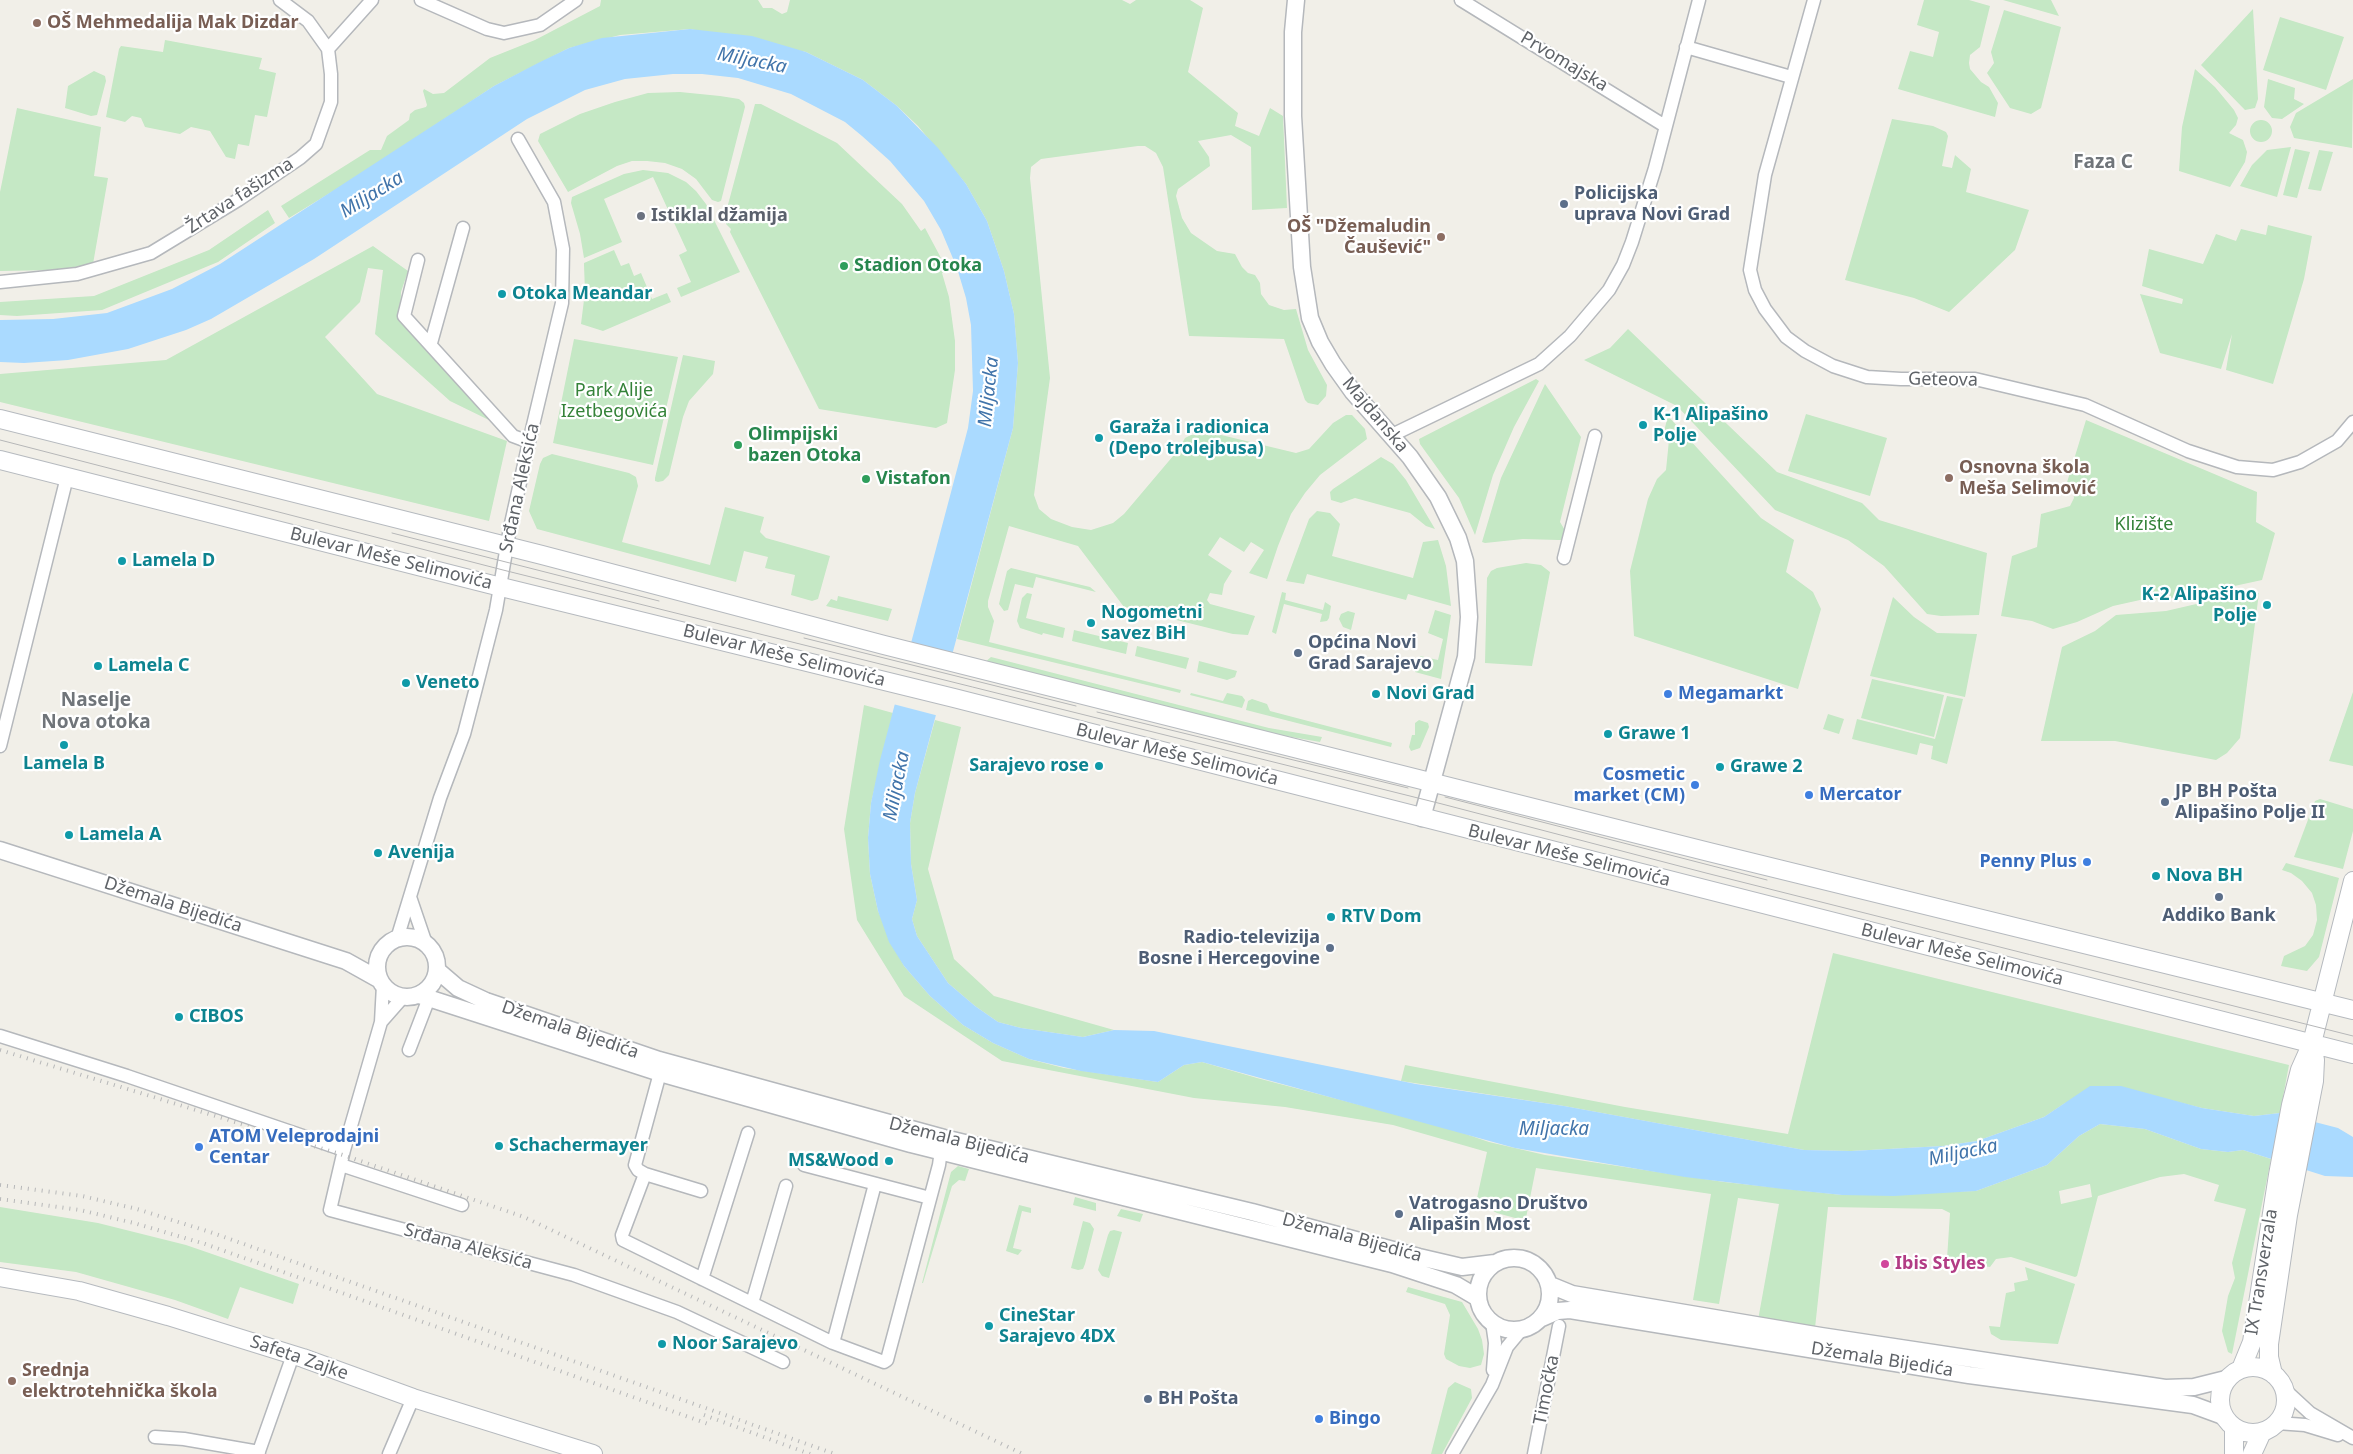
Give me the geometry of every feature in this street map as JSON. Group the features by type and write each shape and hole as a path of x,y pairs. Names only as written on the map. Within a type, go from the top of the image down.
{"main road":[{"name":"Bulevar Meše Selimovića","path":"0,419 507,546 962,665 2353,1010"},
{"name":"Bulevar Meše Selimovića","path":"0,460 500,587 954,698 2353,1054"},
{"path":"2286,1177 2300,1107 2300,1070 2312,1043 2353,881"},
{"name":"IX Transverzala","path":"2241,1368 2252,1342 2286,1177"},
{"name":"IX Transverzala","path":"2273,1374 2268,1344 2286,1177"},
{"name":"Safeta Zajke","path":"0,1277 79,1291 168,1316 293,1355 413,1398 594,1454"},
{"path":"2234,1454 2228,1421 2219,1397 2226,1379 2241,1368 2258,1367 2273,1374 2284,1389 2285,1407 2277,1422 2262,1432 2252,1454"},
{"path":"2228,1421 2242,1432 2262,1432"}],"street":[{"name":"Žrtava fašizma","path":"1,282 77,274 151,254 238,200 300,158 316,144 331,102 331,74 328,49 308,22 280,0"},
{"path":"328,49 372,0"},
{"path":"421,0 487,29 504,33 540,25 576,0"},
{"name":"Majdanska","path":"1296,0 1293,32 1293,116 1305,296 1310,318 1320,342 1353,392 1410,457 1442,504 1458,538 1468,577 1469,617 1466,657 1422,818"},
{"name":"Prvomajska","path":"1462,0 1476,4 1665,126"},
{"path":"1390,436 1539,364 1592,312 1609,290 1632,242 1699,0"},
{"name":"Geteova","path":"1814,0 1765,175 1750,270 1755,290 1765,309 1786,337 1805,351 1833,366 1867,376 1901,379 1976,379 2086,405 2196,454 2237,467 2274,470 2300,462 2337,440 2353,422"},
{"path":"1686,47 1791,77"},
{"name":"Srđana Aleksića","path":"397,939 440,798 464,734 500,587 529,442 562,303 563,259 560,227 554,202 518,139"},
{"path":"431,344 463,228"},
{"path":"418,260 404,316 513,436 529,442"},
{"path":"1564,558 1594,436"},
{"path":"0,746 67,477"},
{"name":"Džemala Bijedića","path":"0,850 346,961 381,982"},
{"path":"410,898 426,944"},
{"path":"408,1050 417,997 431,985 437,970 432,951 426,944 417,939 397,939 388,944 382,951 377,966 381,982 395,995 417,997"},
{"path":"346,961 382,951"},
{"name":"Džemala Bijedića","path":"437,970 458,988 486,1002 658,1060 942,1145 1252,1212 1462,1267 1495,1263 1508,1258 1528,1260 1546,1274 1550,1285 1572,1294 1821,1336 2165,1388 2194,1387 2226,1379"},
{"name":"Srđana Aleksića","path":"381,982 381,1022 344,1150 330,1210 574,1275 677,1312 783,1362"},
{"name":"Srđana Aleksića","path":"381,1022 417,997"},
{"name":"Džemala Bijedića","path":"417,997 660,1073 942,1145 1392,1264 1456,1285 1478,1298"},
{"path":"0,1036 128,1076 344,1150"},
{"path":"660,1073 635,1165 638,1170 645,1174 701,1191"},
{"path":"702,1279 748,1133"},
{"path":"645,1174 622,1235 623,1240 833,1343 880,1362 887,1360 930,1198 942,1145"},
{"path":"341,1165 462,1205"},
{"path":"804,1165 930,1198"},
{"path":"833,1343 875,1184"},
{"path":"752,1303 786,1186"},
{"path":"1495,1263 1481,1278 1478,1298 1480,1307 1492,1322 1512,1330 1522,1329"},
{"path":"1542,1318 1550,1302 1550,1285"},
{"name":"Džemala Bijedića","path":"1522,1329 1533,1325 1558,1310 1570,1310 1969,1375 2193,1405 2228,1421"},
{"path":"1492,1322 1495,1343 1492,1385"},
{"name":"Timočka","path":"1534,1454 1559,1326"},
{"path":"1452,1454 1492,1385 1507,1347 1522,1329"},
{"path":"155,1437 184,1439 259,1453 293,1355"},
{"path":"2284,1389 2310,1412 2353,1438"},
{"path":"389,1454 413,1398"},
{"path":"2277,1422 2304,1425 2353,1438"}],"green space":[{"path":"601,0 758,0 763,8 772,8 782,14 787,12 790,0 1122,0 1130,4 1136,0 1190,0 1203,8 1188,72 1238,113 1235,126 1259,136 1270,108 1283,116 1287,208 1252,210 1251,147 1231,135 1198,141 1209,157 1210,166 1178,189 1176,196 1182,218 1191,233 1217,251 1235,254 1242,267 1248,273 1255,275 1260,283 1261,294 1269,305 1284,310 1296,309 1308,350 1327,385 1326,396 1318,405 1308,403 1305,400 1284,339 1189,336 1163,167 1156,153 1145,146 1138,146 1041,159 1031,167 1030,178 1050,378 1034,495 1039,509 1051,519 1072,527 1091,530 1113,523 1124,514 1179,449 1185,438 1191,435 1217,434 1296,453 1309,449 1333,423 1346,415 1352,415 1365,429 1367,439 1320,475 1305,493 1291,514 1267,579 1249,573 1264,550 1251,542 1244,552 1220,537 1208,555 1232,571 1224,584 1222,595 1210,593 1207,600 1210,604 1255,616 1248,635 1233,634 1124,607 1078,546 1009,526 988,601 988,607 994,621 989,642 1181,690 1180,693 957,639 1013,428 1018,363 1014,314 1004,271 987,221 966,184 918,126 897,106 863,80 806,52 690,29 620,35 569,48 494,86 366,171 289,218 281,206 370,150 381,150 387,136 409,120 410,114 415,110 426,107 424,89 433,94 444,93 490,58 535,40 600,6"},
{"path":"1924,0 1969,0 1990,6 1980,47 1970,55 1969,63 1970,69 1981,82 1989,87 1998,103 1995,117 1898,89 1910,51 1933,57 1939,32 1917,25"},
{"path":"2003,0 2051,0 2059,16"},
{"path":"2253,9 2258,99 2255,108 2245,110 2201,65"},
{"path":"2004,10 2061,27 2041,108 2031,114 2010,108 1987,73 1994,63 1991,52"},
{"path":"2280,17 2344,37 2326,90 2263,70"},
{"path":"165,40 262,58 259,69 276,73 267,117 255,115 249,146 238,144 235,159 226,157 210,131 191,127 180,134 145,127 141,118 132,116 125,122 106,117 121,46 163,52"},
{"path":"2195,69 2215,87 2234,110 2238,118 2236,125 2229,133 2243,140 2247,152 2245,162 2230,187 2179,171 2182,127"},
{"path":"94,71 105,76 106,81 97,115 91,116 65,108 68,86"},
{"path":"2268,79 2295,88 2294,99 2304,104 2282,119 2272,118 2264,107"},
{"path":"2353,79 2352,148 2294,138 2290,127 2296,113"},
{"path":"680,92 739,99 744,103 745,107 721,201 712,200 696,179 682,169 665,163 647,161 632,161 617,166 568,192 538,141 540,134 580,114 648,93"},
{"name":"Stadion Otoka","path":"755,104 761,104 837,143 902,204 921,231 925,228 941,258 939,260 945,272 942,273 949,297 955,341 955,370 947,423 936,428 819,409 730,232 731,229 726,224 726,212"},
{"path":"17,108 101,127 94,176 108,178 93,264 56,270 0,271 0,192"},
{"path":"1892,119 1933,126 1946,132 1948,136 1942,166 1952,168 1955,155 1971,169 1966,192 2029,210 2015,250 1949,312 1914,298 1845,280"},
{"path":"2261,120 2269,123 2272,131 2269,139 2261,142 2253,139 2250,131 2253,123"},
{"path":"2291,147 2277,197 2240,186 2252,165 2267,150"},
{"path":"2295,149 2310,152 2297,198 2283,195"},
{"path":"2319,150 2333,152 2321,191 2308,189"},
{"path":"643,170 668,173 686,182 696,191 706,204 740,272 681,297 677,288 691,282 679,255 687,251 653,177 604,199 622,242 584,258 580,234 571,203 572,197 624,174"},
{"path":"268,210 275,223 218,262 102,310 17,316 0,315 0,302 94,296 209,250"},
{"path":"2268,225 2312,236 2304,279 2273,384 2226,370 2232,334 2221,369 2160,353 2140,294 2182,304 2183,299 2142,286 2149,249 2203,264 2216,234 2236,241 2241,229 2266,235"},
{"path":"373,246 408,271 401,292 400,321 493,422 450,401 375,334 383,270 368,268 360,302 325,337 377,394 507,441 489,521 0,402 0,374 166,360"},
{"path":"614,250 621,266 629,263 634,276 641,273 652,299 667,293 671,302 603,331 581,324 585,292 584,263"},
{"path":"1628,329 1777,472 1862,503 1879,520 1987,553 1979,615 1941,616 1927,614 1884,566 1848,540 1775,510 1677,406 1584,360 1610,348"},
{"name":"Park Alije Izetbegovića","path":"574,339 678,357 653,465 553,443"},
{"path":"683,355 715,361 713,374 689,401 683,417 669,475 663,481 658,482 655,481 655,478"},
{"path":"1536,379 1539,381 1514,427 1493,475 1475,535 1459,498 1420,444 1419,439"},
{"path":"1545,384 1581,437 1560,522 1566,532 1563,540 1523,539 1482,542 1501,478"},
{"path":"1806,414 1887,438 1870,496 1788,471"},
{"path":"1668,416 1761,518 1794,540 1786,572 1813,592 1821,609 1798,689 1634,636 1630,571 1648,499 1657,479 1666,470 1669,440 1662,439"},
{"name":"Klizište","path":"2086,420 2257,492 2256,522 2275,533 2262,580 2179,598 2140,600 2113,606 2077,622 2053,629 2032,621 2001,616 2012,556 2037,547 2041,514 2070,506 2074,498 2073,491 2068,488 2065,489"},
{"path":"552,454 629,473 636,477 638,486 622,542 710,565 725,507 764,517 760,532 766,538 830,556 818,599 812,601 791,595 795,575 765,568 768,557 744,551 736,582 537,529 529,511 540,464 543,458"},
{"path":"1381,457 1393,464 1406,480 1435,529 1426,526 1410,513 1355,498 1341,503 1331,500 1330,492 1333,489"},
{"path":"1317,511 1330,513 1340,524 1332,556 1413,578 1423,542 1438,540 1446,566 1451,606 1408,594 1406,600 1307,574 1304,584 1286,581 1309,519"},
{"path":"1526,563 1541,565 1550,572 1532,666 1485,663 1487,578 1491,571 1497,568"},
{"path":"1011,568 1090,587 1096,592 1036,577 1033,588 1015,584 1008,610 1004,611 999,604 1007,571"},
{"path":"1282,592 1286,593 1285,600 1323,610 1325,602 1331,606 1329,618 1327,621 1320,622 1322,614 1284,604 1276,634 1272,632"},
{"path":"1027,593 1032,594 1026,618 1065,628 1063,638 1043,633 1042,635 1020,628 1017,621 1022,598"},
{"path":"2259,593 2240,738 2227,753 2216,760 2115,741 2041,741 2062,647 2095,631 2116,615 2166,611 2218,599"},
{"path":"838,596 892,609 888,621 826,606 831,599 837,601"},
{"path":"1893,597 1914,617 1937,633 1977,634 1965,697 1870,676"},
{"path":"1435,610 1451,615 1441,679 1415,672 1420,656 1438,660 1443,639 1428,633"},
{"path":"1348,611 1355,613 1351,630 1343,627 1339,619 1341,614"},
{"path":"1074,630 1128,643 1126,654 1072,641"},
{"path":"1137,646 1189,658 1186,669 1135,656"},
{"path":"991,657 1269,728 1322,737 1320,742 1280,735 984,663"},
{"path":"1199,661 1237,671 1235,677 1227,680 1197,672"},
{"path":"1872,679 1944,695 1934,737 1861,718"},
{"path":"2353,692 2353,766 2329,761"},
{"path":"1191,693 1223,701 1227,693 1242,696 1245,700 1242,708 1190,695"},
{"path":"1947,696 1963,699 1947,764 1931,759 1933,746 1920,743 1917,755 1852,739 1857,719 1935,739"},
{"path":"1252,699 1267,704 1270,711 1392,743 1391,747 1246,710 1248,701"},
{"path":"864,705 893,713 871,803 868,838 870,874 878,911 904,966 930,996 963,1025 993,1043 1029,1059 1064,1068 1158,1082 1184,1065 1202,1062 1448,1128 1489,1142 1545,1155 1724,1182 1842,1195 1976,1191 2047,1165 2079,1136 2100,1124 2145,1129 2201,1149 2228,1152 2243,1150 2271,1159 2232,1354 2228,1352 2222,1331 2228,1296 2235,1278 2232,1263 2246,1209 2214,1201 2219,1185 2184,1174 2160,1177 2098,1196 2077,1276 2075,1277 2011,1257 1996,1259 1990,1267 1951,1262 1947,1259 1950,1213 1942,1209 1828,1207 1815,1328 1758,1320 1779,1204 1738,1198 1719,1304 1693,1300 1711,1194 1536,1168 1526,1218 1515,1218 1497,1213 1482,1205 1477,1198 1487,1152 1393,1125 1285,1107 1194,1098 1002,1061 904,996 857,920 844,829","holes":["2090,1184 2092,1197 2061,1204 2059,1191"]},
{"path":"1828,714 1844,719 1839,734 1823,729"},
{"path":"935,720 961,727 928,869 954,959 994,996 1114,1030 1083,1037 1021,1028 998,1022 975,1006 948,983 917,936 912,919 917,900 911,864 910,823 915,793"},
{"path":"1419,720 1428,723 1429,727 1420,748 1411,751 1409,747 1412,735 1415,735 1415,723"},
{"path":"2320,799 2353,809 2353,831 2343,869 2294,857 2315,801"},
{"path":"2286,863 2339,878 2319,957 2307,971 2281,966 2284,956 2305,946 2313,935 2317,920 2316,905 2312,893 2302,881 2291,873 2282,870"},
{"path":"1833,953 2289,1065 2280,1113 2254,1116 2202,1108 2162,1098 2065,1103 2044,1117 1977,1141 1943,1146 1851,1151 1804,1150 1564,1106 1401,1081 1405,1065 1625,1107 1788,1134"},
{"path":"958,1166 969,1169 965,1181 959,1180 952,1186 922,1283 951,1172"},
{"path":"1075,1197 1096,1203 1096,1211 1073,1205"},
{"path":"1019,1205 1031,1208 1031,1213 1022,1211 1013,1248 1022,1250 1018,1255 1006,1251"},
{"path":"0,1207 98,1223 186,1245 299,1284 293,1304 240,1287 228,1319 175,1300 76,1272 0,1262"},
{"path":"1121,1209 1143,1214 1140,1222 1117,1216"},
{"path":"1083,1221 1090,1223 1094,1229 1085,1264 1083,1269 1078,1270 1071,1268"},
{"path":"1110,1231 1122,1232 1109,1278 1102,1276 1098,1270 1108,1235"},
{"path":"2025,1267 2075,1284 2058,1344 2001,1340 1991,1334 1989,1326 2000,1327 2006,1293 2015,1291 2014,1283 2028,1280"},
{"path":"1408,1287 1462,1302 1478,1329 1482,1340 1484,1354 1481,1365 1470,1368 1459,1366 1446,1359 1444,1354 1450,1315 1445,1304 1406,1292"},
{"path":"1455,1382 1471,1389 1472,1398 1442,1454 1431,1454 1448,1388"}],"water":[{"name":"Miljacka","path":"690,29 752,36 806,52 863,80 897,106 938,148 966,184 987,221 1004,271 1014,314 1018,363 1013,428 915,793 910,823 911,864 917,900 912,919 917,936 948,983 975,1006 998,1022 1021,1028 1083,1037 1114,1030 1154,1031 1416,1084 1564,1106 1804,1150 1851,1151 1943,1146 1977,1141 2044,1117 2090,1086 2121,1086 2202,1108 2254,1116 2280,1113 2338,1128 2353,1137 2353,1177 2325,1176 2243,1150 2228,1152 2201,1149 2145,1129 2100,1124 2079,1136 2047,1165 1976,1191 1894,1196 1842,1195 1783,1189 1685,1177 1515,1148 1202,1062 1184,1065 1158,1082 1081,1071 1029,1059 993,1043 963,1025 930,996 904,966 889,942 878,911 870,874 868,838 871,803 880,760 968,428 973,391 971,325 966,298 957,268 941,230 924,201 890,161 845,122 791,94 738,78 702,74 673,74 625,79 585,90 527,119 314,259 211,319 186,330 128,349 68,360 24,363 0,362 0,320 53,319 107,313 172,289 220,264 494,86 538,63 569,48 602,38"}],"pier":[{"path":"908,643 956,655 939,716 893,704"}],"tram line":[{"path":"0,440 503,570 1442,804 1706,873 2353,1036"},
{"path":"392,533 659,601"},
{"path":"804,638 1076,706"},
{"path":"1097,712 1408,788"},
{"path":"1445,797 1767,880"}],"railway":[{"path":"0,1050 343,1155 524,1217 1023,1454"},
{"path":"0,1185 82,1196 137,1209 210,1232 835,1454"},
{"path":"0,1199 80,1210 134,1223 205,1244 711,1425"},
{"path":"704,1415 810,1454"}],"place":[{"name":"OŠ Mehmedalija Mak Dizdar","path":"37,23"},
{"name":"Policijska uprava Novi Grad","path":"1564,204"},
{"name":"Istiklal džamija","path":"641,216"},
{"name":"OŠ \"Džemaludin Čaušević\"","path":"1441,237"},
{"name":"Stadion Otoka","path":"844,266"},
{"name":"Otoka Meandar","path":"502,294"},
{"name":"K-1 Alipašino Polje","path":"1643,425"},
{"name":"Garaža i radionica (Depo trolejbusa)","path":"1099,438"},
{"name":"Olimpijski bazen Otoka","path":"738,445"},
{"name":"Osnovna škola Meša Selimović","path":"1949,478"},
{"name":"Vistafon","path":"866,479"},
{"name":"Lamela D","path":"122,561"},
{"name":"K-2 Alipašino Polje","path":"2267,605"},
{"name":"Nogometni savez BiH","path":"1091,623"},
{"name":"Općina Novi Grad Sarajevo","path":"1298,653"},
{"name":"Lamela C","path":"98,666"},
{"name":"Veneto","path":"406,683"},
{"name":"Novi Grad","path":"1376,694"},
{"name":"Megamarkt","path":"1668,694"},
{"name":"Grawe 1","path":"1608,734"},
{"name":"Lamela B","path":"64,745"},
{"name":"Sarajevo rose","path":"1099,766"},
{"name":"Grawe 2","path":"1720,767"},
{"name":"Cosmetic market (CM)","path":"1695,785"},
{"name":"Mercator","path":"1809,795"},
{"name":"JP BH Pošta Alipašino Polje II","path":"2165,802"},
{"name":"Lamela A","path":"69,835"},
{"name":"Avenija","path":"378,853"},
{"name":"Penny Plus","path":"2087,862"},
{"name":"Nova BH","path":"2156,876"},
{"name":"Addiko Bank","path":"2219,897"},
{"name":"RTV Dom","path":"1331,917"},
{"name":"Radio-televizija Bosne i Hercegovine","path":"1330,948"},
{"name":"CIBOS","path":"179,1017"},
{"name":"Schachermayer","path":"499,1146"},
{"name":"ATOM Veleprodajni Centar","path":"199,1147"},
{"name":"MS&Wood","path":"889,1161"},
{"name":"Vatrogasno Društvo Alipašin Most","path":"1399,1214"},
{"name":"Ibis Styles","path":"1885,1264"},
{"name":"CineStar Sarajevo 4DX","path":"989,1326"},
{"name":"Noor Sarajevo","path":"662,1344"},
{"name":"Srednja elektrotehnička škola","path":"12,1381"},
{"name":"BH Pošta","path":"1148,1399"},
{"name":"Bingo","path":"1319,1419"}],"district":[{"name":"Faza C","path":"2103,163"},
{"name":"Naselje Nova otoka","path":"96,712"}]}
